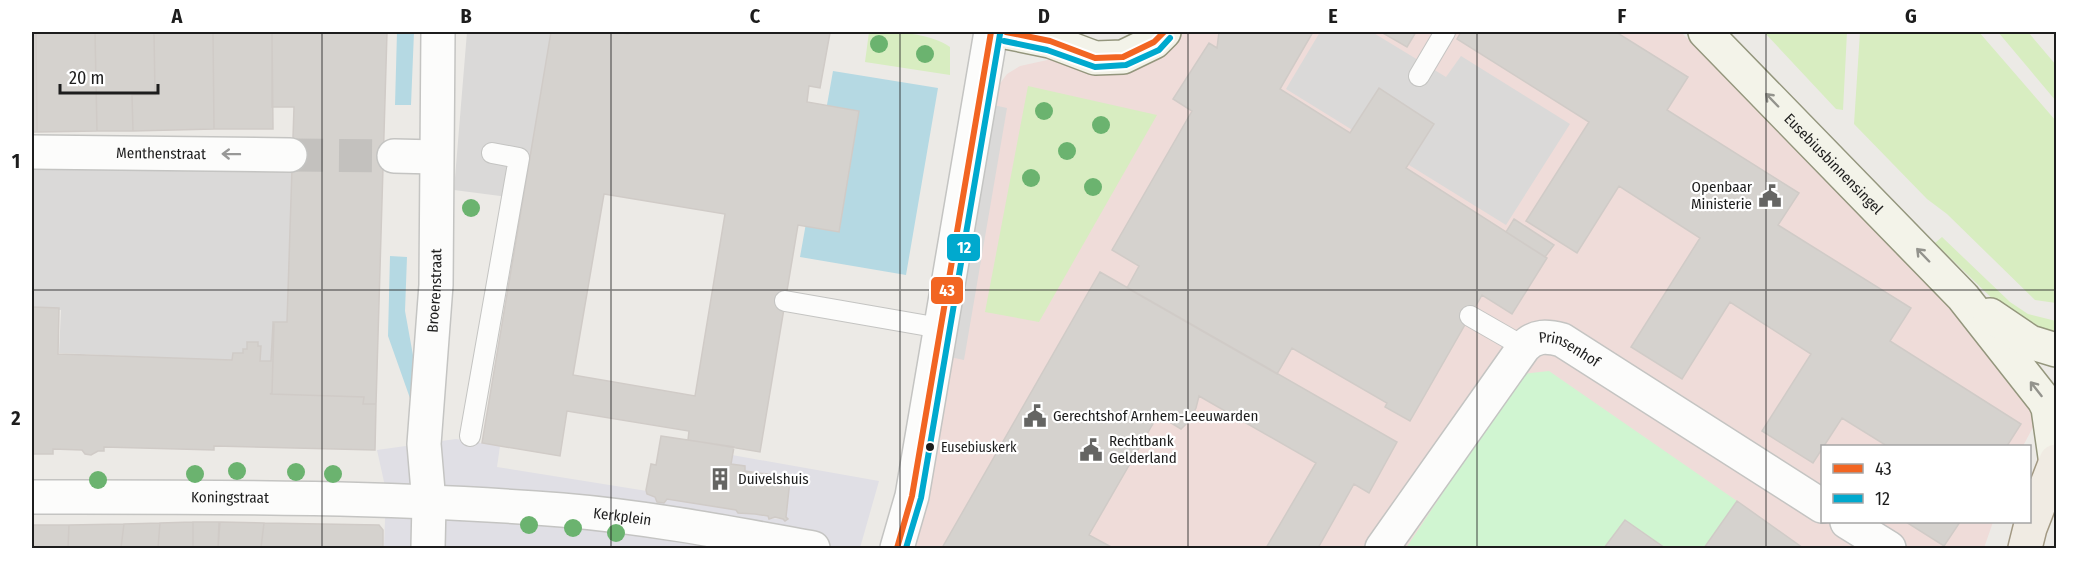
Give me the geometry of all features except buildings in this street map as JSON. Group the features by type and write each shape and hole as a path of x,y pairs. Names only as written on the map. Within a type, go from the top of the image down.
{"main road":[{"path":"2025,549 2030,528 2056,463"}],"street":[{"name":"Broerenstraat","path":"428,549 429,503 424,444 436,285 436,213 415,157 438,32"},
{"path":"897,549 912,496 991,32"},
{"path":"1006,32 1063,36 1095,58 1123,57 1154,42 1164,32"},
{"name":"Eusebiusbinnensingel","path":"1705,32 1963,297 2044,399 2048,408 2056,463"},
{"name":"Menthenstraat","path":"32,152 290,155"},
{"name":"Eusebiusbinnensingel","path":"1963,297 2030,342 2056,350"},
{"name":"Prinsenhof","path":"1382,549 1524,347 1531,339 1551,337 1562,340 1821,505"},
{"name":"Koningstraat","path":"32,497 215,497 429,503"},
{"name":"Kerkplein","path":"429,503 563,510 713,530 813,549"},
{"path":"1849,523 1889,549"}],"lane":[{"path":"1419,76 1446,32"},
{"path":"470,436 519,158 492,153"},
{"path":"785,301 940,328"},
{"path":"1470,316 1524,347"}],"shaded area":[{"path":"467,32 551,32 524,199 454,190"},
{"path":"1175,32 1681,32 1968,327 2040,414 2024,445 1821,445 1821,523 1993,523 1984,548 915,548 923,516 998,86 1007,74 1020,66"},
{"path":"1320,32 1372,32 1446,77 1461,56 1570,124 1506,225 1286,89"},
{"path":"993,105 1007,108 964,360 950,357"},
{"path":"32,162 294,169 286,363 59,353 61,310 32,308"},
{"path":"456,439 500,446 497,467 647,491 647,494 655,497 658,502 664,503 667,499 736,510 738,513 768,516 785,521 792,478 745,471 745,466 731,464 732,455 879,481 860,548 384,548 386,491 377,450"}],"green space":[{"path":"869,32 911,34 942,42 950,47 950,75 865,62"},
{"path":"1764,32 1847,32 1843,110 1836,109"},
{"path":"1860,32 1979,32 2056,121 2056,303 2035,300 1947,214 1927,199 1854,124"},
{"path":"1998,32 2028,32 2056,65 2056,101"},
{"path":"1028,86 1157,115 1039,322 985,312"},
{"path":"1942,237 2010,302 2028,314 2056,321 2056,332 2037,330 2003,309 1935,243"},
{"path":"1549,371 1737,501 1704,548 1665,548 1625,520 1604,548 1406,548 1522,374"}],"water":[{"path":"397,32 414,32 411,105 395,105"},
{"path":"833,71 938,88 906,275 800,257"},
{"path":"390,256 407,257 405,311 422,405 411,401 388,336"}],"tunnel":[{"path":"290,155 394,156"}],"transit line":[{"name":"43","path":"897,548 912,496 991,32"},
{"name":"43","path":"1006,32 1050,41 1095,58 1123,57 1154,42 1164,32"},
{"name":"12","path":"906,548 921,498 1000,34"},
{"name":"12","path":"1004,41 1047,50 1095,67 1126,65 1159,50 1170,38"}],"place":[{"name":"Openbaar Ministerie","path":"1770,196"},
{"name":"Gerechtshof Arnhem-Leeuwarden","path":"1035,416"},
{"name":"Eusebiuskerk","path":"930,447"},
{"name":"Rechtbank Gelderland","path":"1091,450"},
{"name":"Duivelshuis","path":"720,479"}]}
